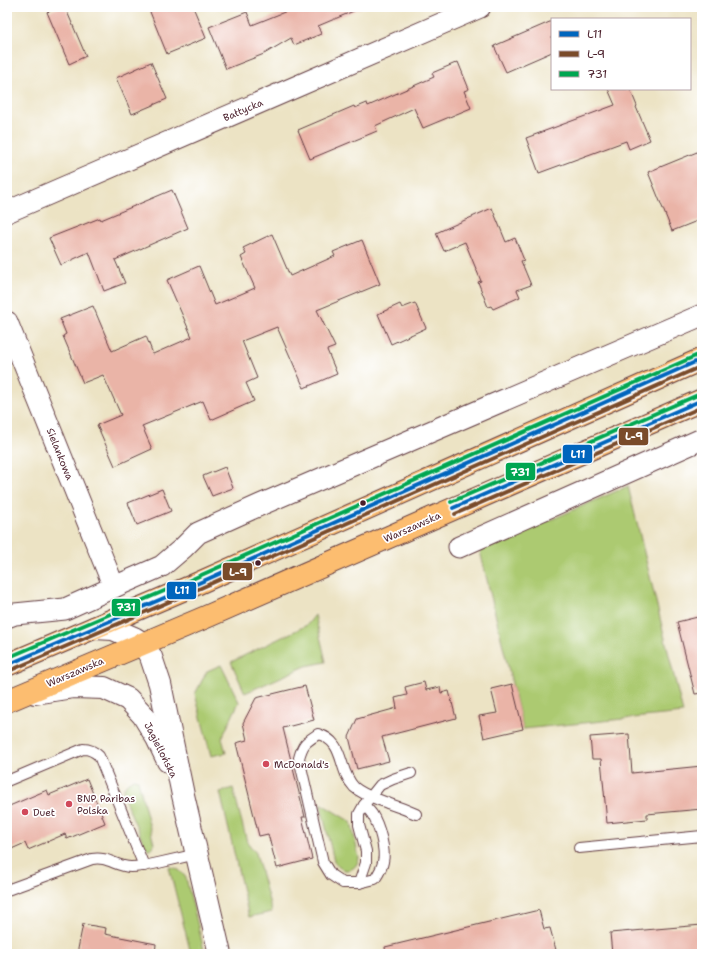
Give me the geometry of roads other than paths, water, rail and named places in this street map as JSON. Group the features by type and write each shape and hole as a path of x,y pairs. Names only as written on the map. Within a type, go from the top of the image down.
{"main road":[{"path":"7,665 214,576 702,359"},
{"name":"Warszawska","path":"14,698 206,617 702,400"}],"street":[{"name":"Bałtycka","path":"7,212 480,7"},
{"path":"7,617 15,614 65,609 162,566 198,533 260,504 702,315"},
{"name":"Sielankowa","path":"7,322 114,586"},
{"path":"459,547 702,439"},
{"path":"94,628 113,629 142,643"},
{"name":"Jagiellońska","path":"142,643 151,657 160,684 183,795 220,954"},
{"name":"Jagiellońska","path":"14,698 74,687 104,688 128,699 143,715 157,738 183,795"}],"lane":[{"path":"364,805 372,814 378,825 384,850 384,861 380,872 375,879 359,883 343,883 331,875 323,862 299,758 306,742 318,734 325,736 335,745 349,780 356,788 371,797 416,814"},
{"path":"7,781 83,749 88,749 96,753 99,756 144,866"},
{"path":"359,883 366,863 366,851 359,825 359,814 364,805 380,785 411,773"},
{"path":"579,848 702,836"},
{"path":"7,890 92,859 99,858 112,861 126,867 132,867 144,866 197,854"}],"place":[{"name":"McDonald's","path":"266,764"},
{"name":"BNP Paribas Polska","path":"69,804"},
{"name":"Duet","path":"25,812"}]}
